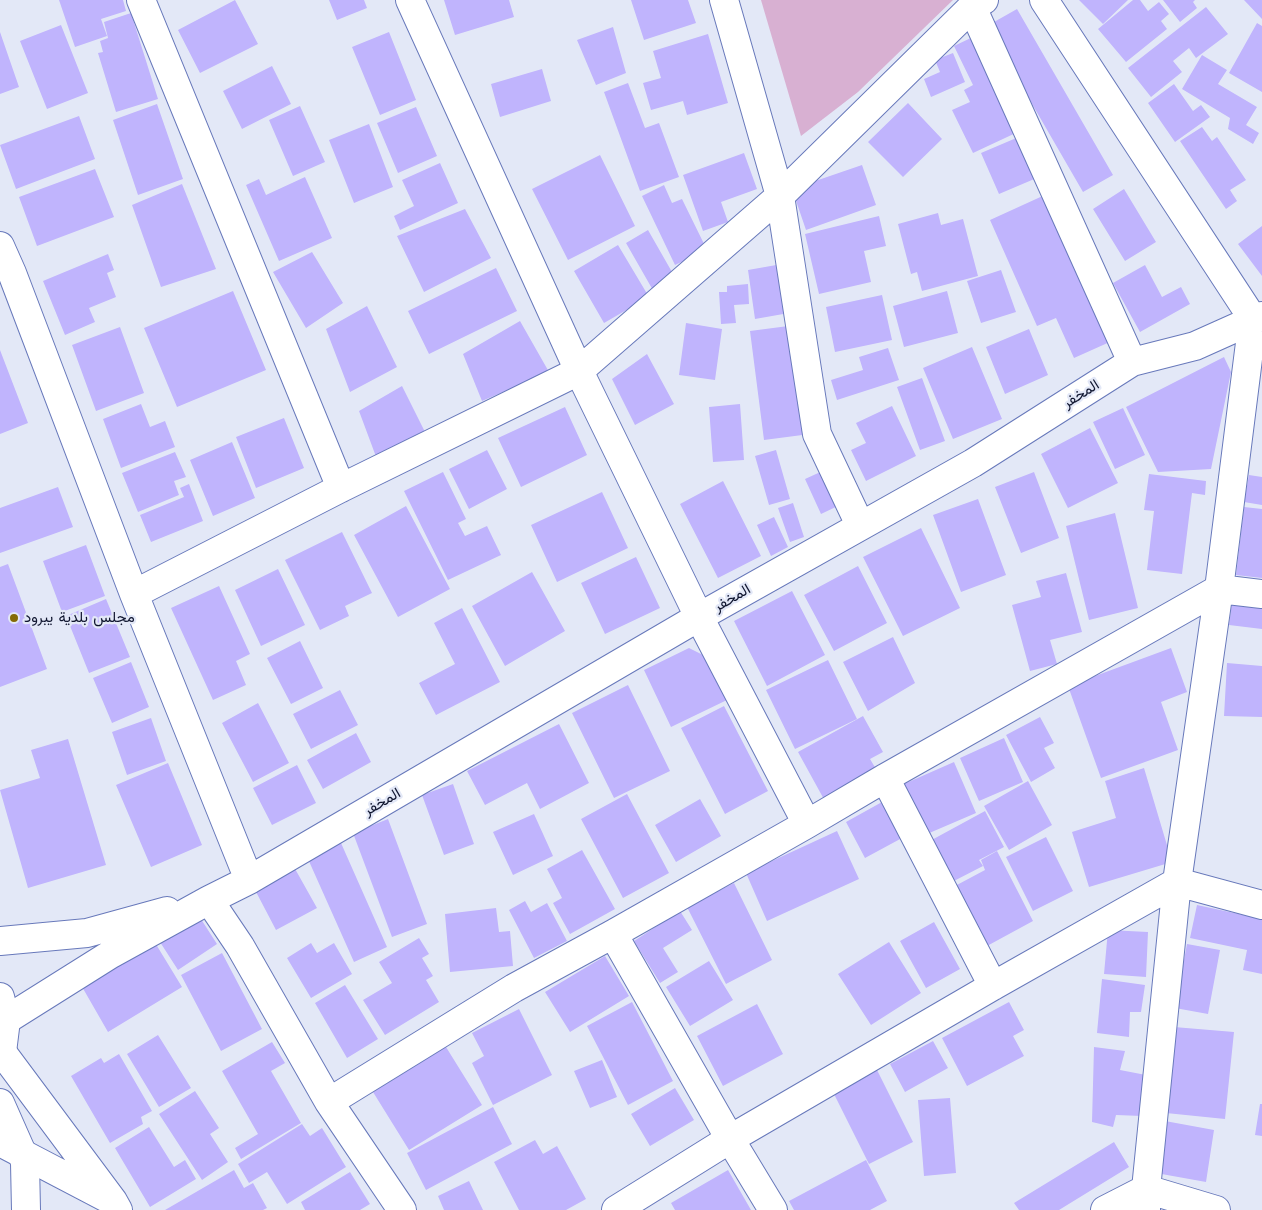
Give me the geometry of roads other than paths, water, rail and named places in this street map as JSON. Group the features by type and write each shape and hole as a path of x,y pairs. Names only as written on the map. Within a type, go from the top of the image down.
{"street":[{"path":"141,0 341,488"},
{"path":"410,0 579,371 699,617 807,824"},
{"path":"724,0 780,196 817,434 860,525"},
{"path":"1044,0 1258,317 1177,882 1146,1199"},
{"path":"134,594 341,488 579,371 780,196 978,3 1132,362"},
{"path":"0,246 6,276 249,880"},
{"name":"المخفر","path":"209,900 249,880 699,617 973,463 1132,362 1195,346 1258,317"},
{"path":"329,1102 514,988 613,934 1219,589 1262,594"},
{"path":"885,778 993,986"},
{"path":"616,1210 730,1139 993,986 1177,882 1262,905"},
{"path":"0,941 87,933 209,900"},
{"path":"115,1205 1,1055 3,1008 110,954 209,900"},
{"path":"209,900 240,946 329,1102 402,1210"},
{"path":"613,934 730,1139 773,1210"},
{"path":"0,1103 12,1149 25,1164 26,1210"},
{"path":"12,1149 115,1205"},
{"path":"1105,1210 1146,1199 1216,1210"}],"place":[{"name":"مجلس بلدية يبرود","path":"14,618"}]}
